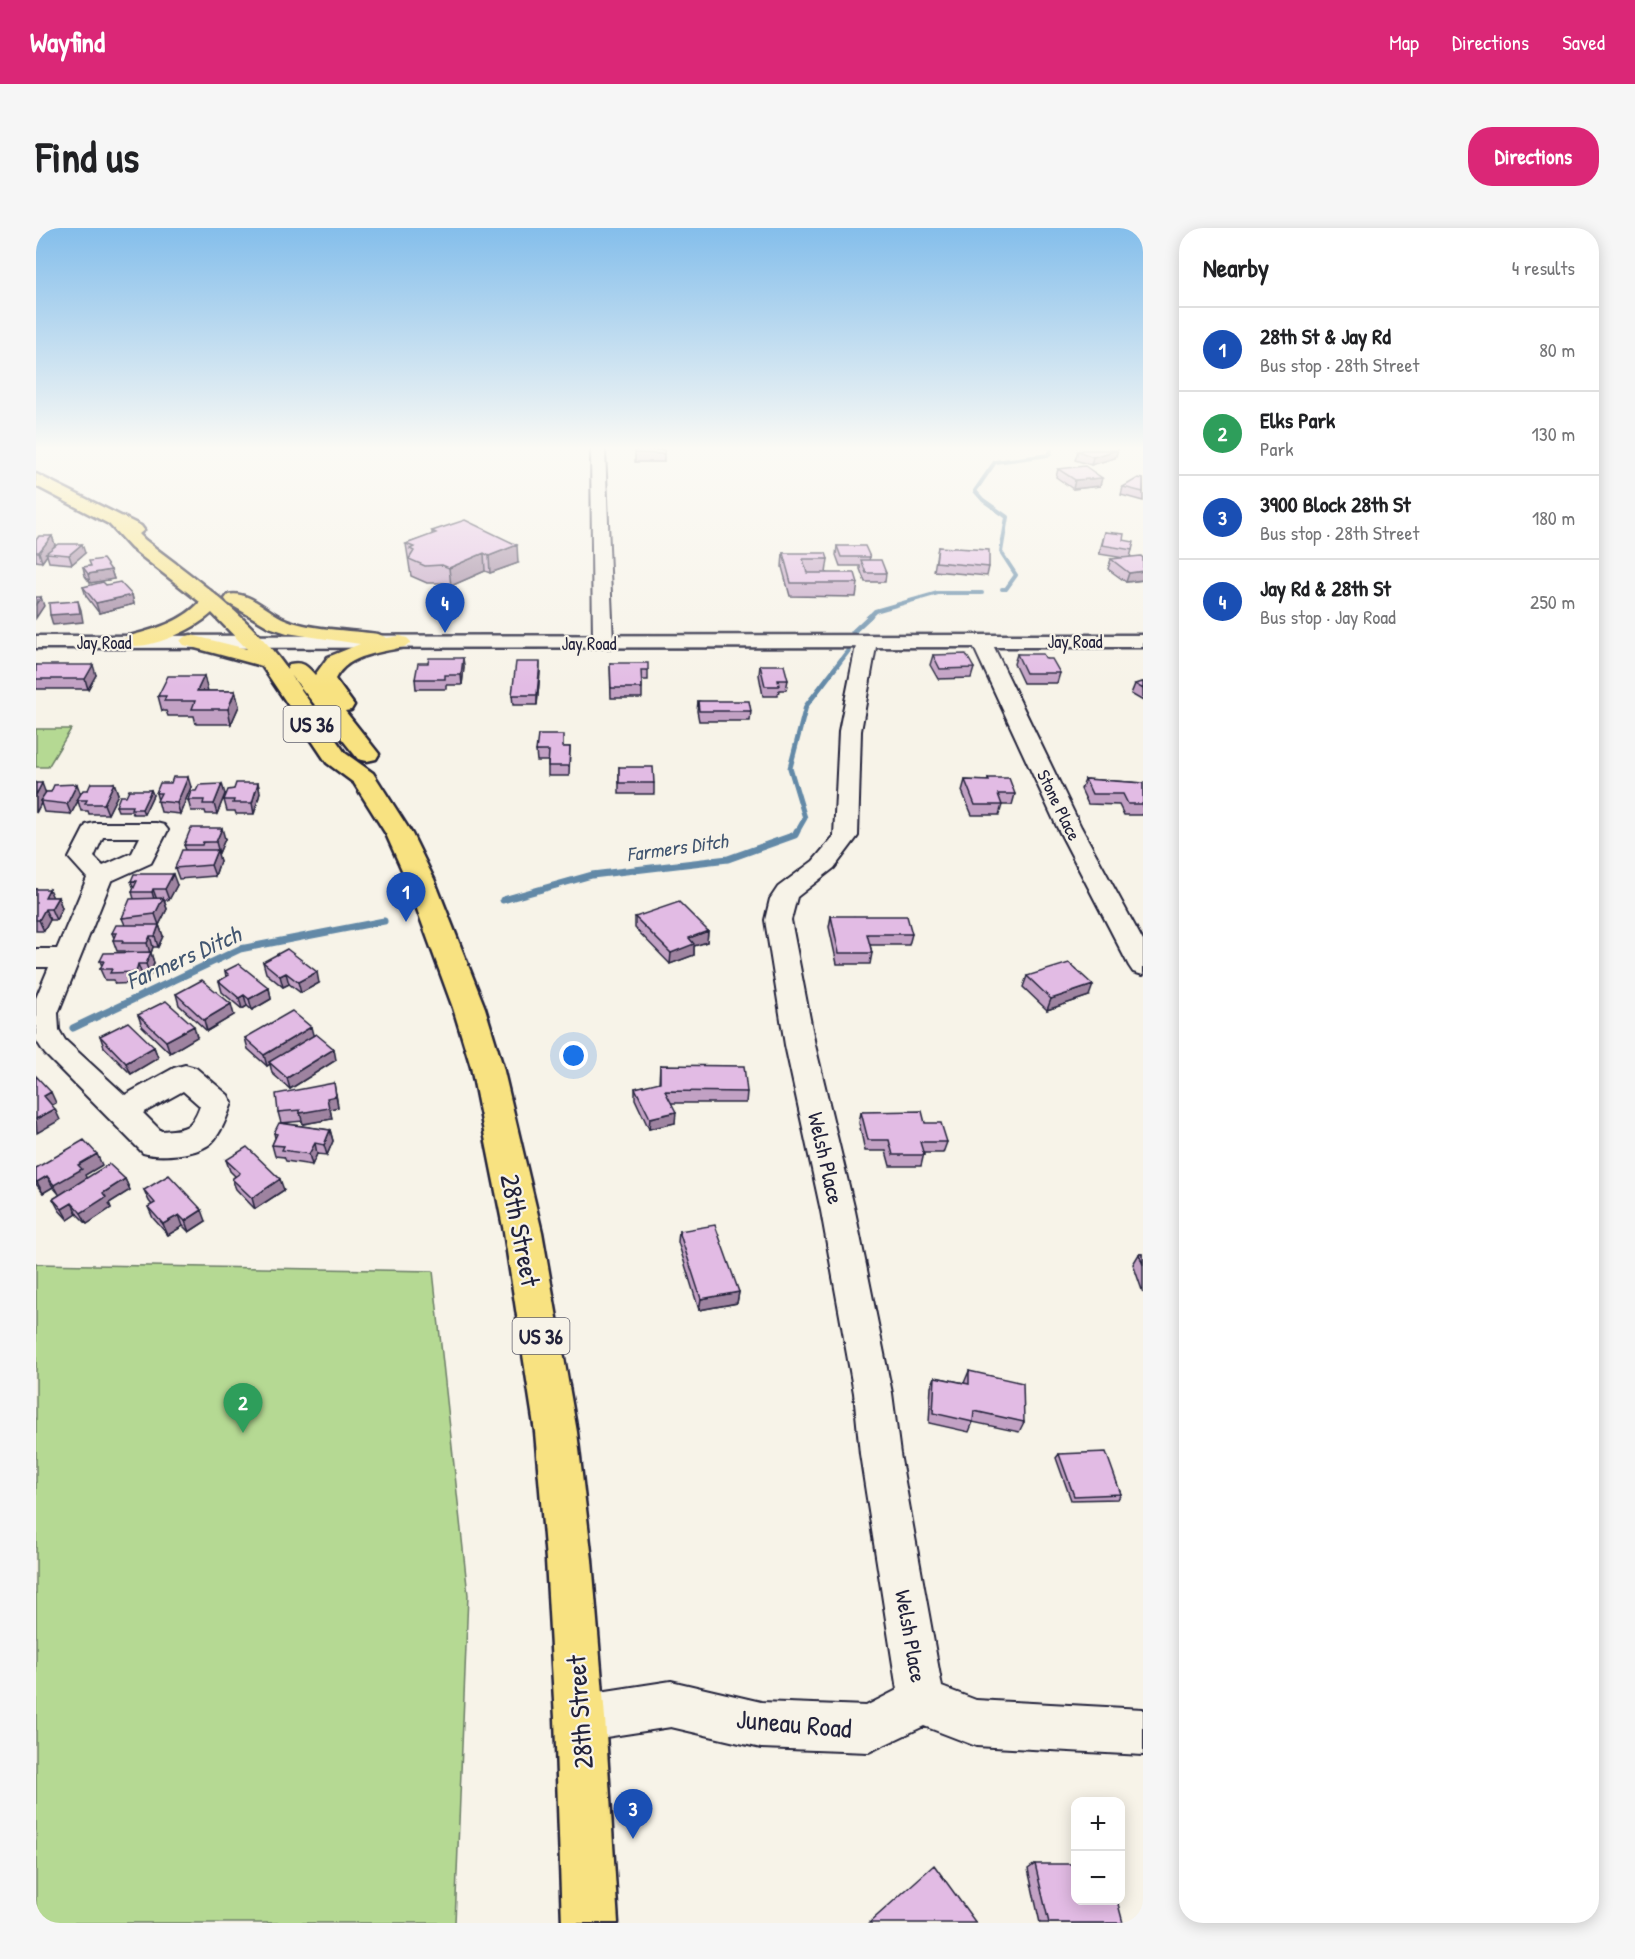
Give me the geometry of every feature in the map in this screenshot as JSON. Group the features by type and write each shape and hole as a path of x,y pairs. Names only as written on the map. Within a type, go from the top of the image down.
{"highway":[{"name":"US 36","path":"124,529 138,544 211,601 253,642"},
{"name":"US 36","path":"135,529 156,538 175,550"},
{"name":"US 36","path":"201,570 235,599 273,651"},
{"path":"235,599 276,623 294,629 400,642"},
{"path":"133,642 187,623 204,611 211,601"},
{"path":"191,641 273,651"},
{"name":"28th Street","path":"253,642 273,651 286,682 336,758 365,766 420,879 469,1008 487,1067 523,1232 556,1432 569,1560 580,1718 590,1923"},
{"path":"365,766 364,733 324,679 330,665 339,659 352,653 400,642"}],"street":[{"path":"600,529 603,643"},
{"name":"Welsh Place","path":"867,641 850,731 846,836 822,867 787,890 779,903 778,920 801,1045 838,1211 873,1393 880,1454 922,1702"},
{"name":"Stone Place","path":"981,641 1069,827 1143,966"},
{"name":"Jay Road","path":"273,651 400,642 1143,641"},
{"name":"Jay Road","path":"36,642 253,642"},
{"path":"100,877 44,1013 45,1031 55,1047 122,1112"},
{"path":"36,958 65,958"},
{"path":"922,1702 976,1724 1143,1732"},
{"name":"Juneau Road","path":"580,1718 672,1704 761,1725 869,1729 922,1702"}],"green space":[{"path":"36,729 71,729 48,767 36,767"},
{"path":"36,1264 433,1271 468,1595 455,1923 36,1923"}],"building":[{"path":"484,529 517,545 489,556 484,553 449,568 442,565 425,566 409,559 414,551 410,549 414,547 406,544 436,533 432,531"},
{"path":"1105,532 1124,534 1123,540 1134,542 1132,550 1102,545"},
{"path":"39,536 52,536 39,552 36,552 36,540"},
{"path":"58,544 82,544 69,555 46,553"},
{"path":"837,546 865,546 870,557 841,557"},
{"path":"938,547 989,550 989,567 936,562"},
{"path":"783,553 826,553 828,559 803,559 807,573 855,573 858,583 791,583"},
{"path":"1141,556 1143,571 1129,573 1111,559"},
{"path":"103,559 111,570 88,574 83,567 91,566 89,561"},
{"path":"861,560 881,560 886,573 866,573"},
{"path":"103,582 106,585 120,582 132,595 96,603 83,587"},
{"path":"78,601 80,613 50,615 49,603"},
{"path":"966,654 974,668 940,669 933,655"},
{"path":"1017,654 1043,654 1046,659 1052,659 1060,673 1026,673"},
{"path":"429,658 463,658 461,675 445,675 445,679 415,679 418,663 428,663"},
{"path":"516,662 540,662 537,695 512,695"},
{"path":"610,663 648,663 648,670 641,670 642,688 611,688"},
{"path":"36,665 93,665 85,679 36,679"},
{"path":"760,665 784,665 788,680 778,680 779,686 765,686"},
{"path":"168,676 204,676 197,691 235,691 228,709 192,709 195,701 164,701 166,696 158,696"},
{"path":"1143,682 1143,689 1135,684"},
{"path":"698,701 749,701 751,711 699,711"},
{"path":"538,735 563,735 563,747 570,747 569,766 548,766 549,751 536,751"},
{"path":"619,767 653,767 654,783 619,783"},
{"path":"173,777 188,777 177,803 157,801 161,793 156,793 160,783 171,783"},
{"path":"988,778 1009,778 1015,794 998,794 1002,805 975,805 965,780 989,781"},
{"path":"1085,779 1143,783 1143,804 1128,804 1123,794 1092,794"},
{"path":"36,783 42,783 36,795"},
{"path":"91,783 114,783 104,804 85,804 87,800 77,800 83,790 88,790"},
{"path":"236,783 258,783 252,803 233,803 234,800 224,800 228,790 234,789"},
{"path":"77,784 67,804 40,801 46,792 51,792 54,785"},
{"path":"222,784 214,804 203,804 204,800 188,800 191,791 196,791 199,785"},
{"path":"129,790 151,790 142,809 131,809 132,806 116,806 120,796 126,796"},
{"path":"191,828 222,828 216,842 184,845"},
{"path":"182,850 217,850 211,865 175,868"},
{"path":"134,874 173,874 165,889 153,889 152,892 132,892 137,881 131,881"},
{"path":"36,889 49,889 45,897 58,897 51,909 45,909 39,920 36,920"},
{"path":"163,898 155,914 122,918 130,899"},
{"path":"679,902 708,931 689,938 694,944 671,953 635,917"},
{"path":"831,916 907,916 912,934 867,934 872,953 839,953"},
{"path":"116,925 159,925 155,936 150,936 147,943 122,943 123,940 113,940 116,933 112,933"},
{"path":"287,949 317,972 298,982 286,973 280,976 263,962"},
{"path":"151,952 146,964 138,964 136,972 110,973 112,969 100,969 104,961 100,961 104,953"},
{"path":"1069,963 1093,985 1051,999 1027,976"},
{"path":"239,964 269,988 249,999 244,995 239,998 219,981 229,975 225,971"},
{"path":"202,980 231,1004 204,1020 176,994"},
{"path":"166,1001 194,1026 166,1041 138,1015"},
{"path":"292,1011 311,1027 264,1055 245,1038"},
{"path":"128,1022 154,1047 126,1063 100,1036"},
{"path":"316,1034 334,1049 287,1078 269,1062"},
{"path":"660,1065 744,1066 747,1092 665,1091 676,1112 650,1118 635,1088 660,1082"},
{"path":"36,1076 51,1092 44,1096 55,1109 36,1119"},
{"path":"334,1083 336,1096 327,1098 329,1108 300,1113 300,1110 278,1112 276,1094"},
{"path":"922,1111 925,1123 941,1123 947,1142 920,1142 924,1155 893,1155 889,1140 868,1140 861,1112"},
{"path":"279,1123 330,1130 324,1145 315,1143 309,1154 282,1150 284,1146 272,1145"},
{"path":"84,1140 97,1154 78,1165 82,1169 54,1185 47,1176 36,1181 36,1168"},
{"path":"247,1147 280,1179 252,1198 232,1179 240,1173 226,1160"},
{"path":"109,1164 125,1179 103,1193 106,1197 81,1213 72,1203 62,1209 53,1199"},
{"path":"169,1175 202,1210 185,1221 179,1215 163,1224 148,1207 155,1203 144,1190"},
{"path":"715,1225 739,1292 701,1299 679,1231"},
{"path":"969,1371 1023,1383 1024,1422 974,1411 973,1422 933,1413 935,1377 969,1384"},
{"path":"1106,1452 1121,1494 1074,1496 1059,1454"},
{"path":"1035,1864 1071,1864 1071,1905 1118,1905 1123,1923 1049,1923"},
{"path":"934,1865 976,1923 869,1923"}],"waterway":[{"name":"Farmers Ditch","path":"1002,589 1006,589 1016,575 1001,552 1005,529"},
{"name":"Farmers Ditch","path":"870,616 875,611 938,593 982,593"},
{"name":"Farmers Ditch","path":"853,632 870,616"},
{"name":"Farmers Ditch","path":"797,832 805,818 790,768 806,706 848,651"},
{"name":"Farmers Ditch","path":"503,900 592,875 728,859 795,835 797,831"},
{"name":"Farmers Ditch","path":"73,1028 240,949 384,921"}],"place":[{"name":"Jay Rd & 28th St","path":"445,633"},
{"name":"28th St & Jay Rd","path":"406,922"},
{"name":"Elks Park","path":"243,1433"},
{"name":"3900 Block 28th St","path":"633,1839"}]}
